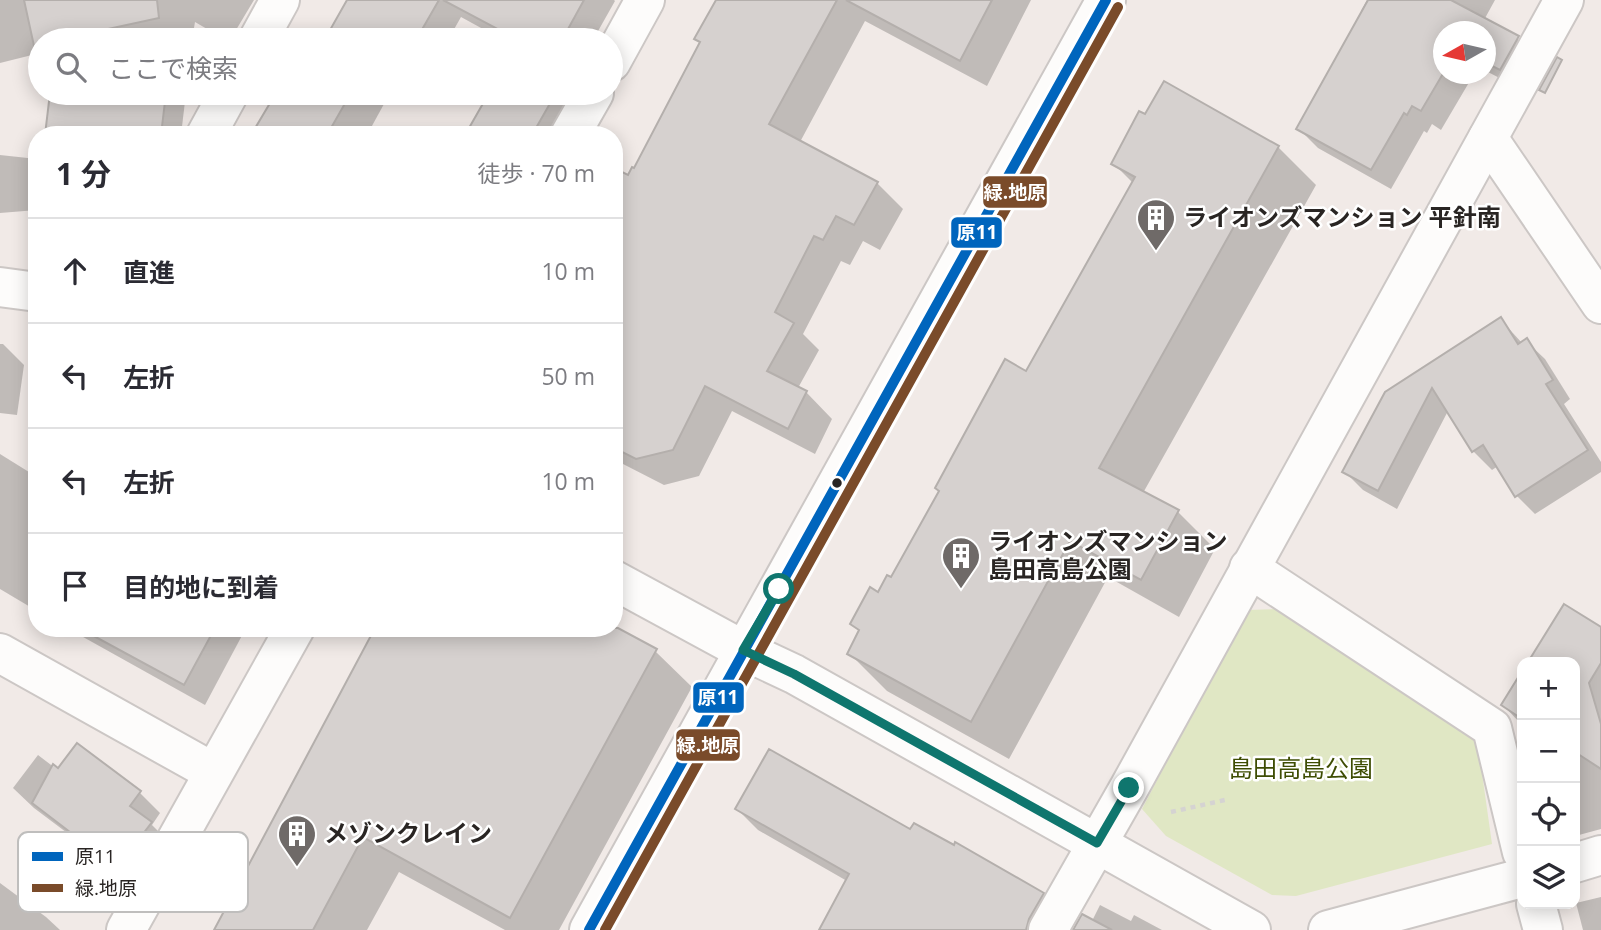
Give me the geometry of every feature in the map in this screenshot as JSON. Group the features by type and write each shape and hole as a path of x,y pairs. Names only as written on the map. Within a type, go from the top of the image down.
{"street":[{"path":"265,28 280,0"},
{"path":"623,40 645,0"},
{"path":"589,930 1106,0"},
{"path":"1048,930 1564,0"},
{"path":"211,126 222,105"},
{"path":"575,126 587,105"},
{"path":"1488,138 1601,304"},
{"path":"0,287 28,291"},
{"path":"1249,568 1492,728 1521,846"},
{"path":"623,584 743,650 794,674 1251,930"},
{"path":"181,832 290,637"},
{"path":"0,653 214,772"},
{"path":"1580,861 1601,855"},
{"path":"1328,930 1517,879"},
{"path":"1537,909 1543,930"},
{"path":"126,930 136,912"}],"path":[{"path":"1161,814 1225,800"}],"green space":[{"name":"島田高島公園","path":"1283,609 1477,738 1492,844 1296,896 1272,895 1166,836 1142,809 1246,610"}],"building":[{"path":"24,0 157,0 159,18 113,28 30,28"},
{"path":"347,0 439,0 423,28 331,28"},
{"path":"443,0 584,0 569,28 496,28"},
{"path":"716,0 837,0 769,124 878,182 854,225 836,216 823,240 814,236 775,312 794,323 767,371 807,391 788,429 705,386 673,450 636,459 623,452 623,172 628,175 632,167 634,168 700,42 694,39"},
{"path":"846,0 992,0 960,61"},
{"path":"1368,0 1451,0 1491,21 1433,21 1433,84 1437,84 1421,111 1412,106 1407,115 1404,113 1371,170 1296,129"},
{"path":"1496,24 1519,36 1500,70 1496,68"},
{"path":"1557,57 1562,60 1545,93 1539,90"},
{"path":"1164,81 1279,146 1099,468 1179,510 1141,580 1070,541 971,722 847,654 859,630 850,624 870,587 878,592 887,575 891,577 939,491 935,488 1005,359 1026,371 1135,177 1111,164 1139,111 1145,114"},
{"path":"49,105 165,105 162,126 46,126"},
{"path":"269,105 344,105 332,126 256,126"},
{"path":"482,105 549,105 537,126 470,126"},
{"path":"1501,317 1518,344 1527,338 1553,380 1546,384 1588,450 1515,497 1483,445 1472,452 1432,388 1378,491 1342,472 1385,392"},
{"path":"1564,604 1601,627 1601,663 1589,683 1601,724 1601,769 1580,755 1580,657 1531,657"},
{"path":"623,631 657,649 510,918 363,837 313,930 214,930 224,912 248,912 248,866 370,637 623,637"},
{"path":"96,637 210,637 184,685"},
{"path":"1517,679 1517,716 1501,705"},
{"path":"77,743 141,791 130,806 152,822 144,832 70,832 32,803 53,764 58,768"},
{"path":"769,749 910,829 914,823 954,845 955,842 1044,893 1029,919 1026,930 819,930 849,874 735,809"},
{"path":"1082,914 1112,930 1073,930"}],"transit line":[{"name":"原11","path":"589,930 1106,0"},
{"name":"緑.地原","path":"605,930 1118,7"}],"place":[{"name":"ライオンズマンション 平針南","path":"1156,252"},
{"name":"ライオンズマンション 島田高島公園","path":"961,590"},
{"name":"メゾンクレイン","path":"297,868"}],"route":[{"path":"779,589 743,650 794,674 1097,843 1129,788"}]}
